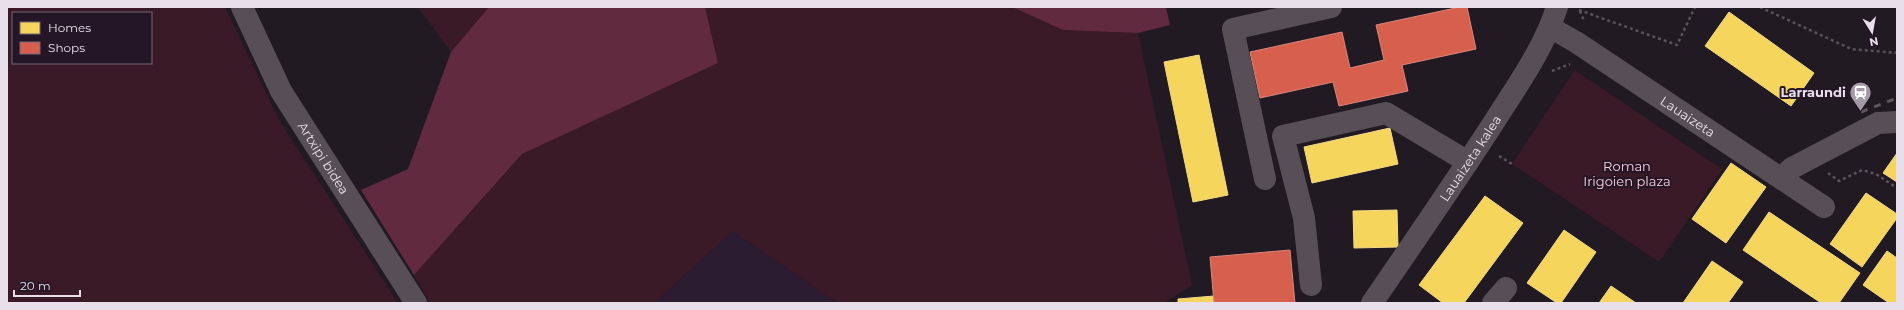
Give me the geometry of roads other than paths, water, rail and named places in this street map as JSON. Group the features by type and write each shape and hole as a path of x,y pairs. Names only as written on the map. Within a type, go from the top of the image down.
{"street":[{"name":"Artxipi bidea","path":"242,7 281,91 416,303"},
{"path":"1266,179 1233,29 1331,7"},
{"name":"Lauaizeta kalea","path":"1372,303 1468,162 1532,62 1550,28 1557,7"},
{"name":"Lauaizeta","path":"1550,28 1576,42 1824,207"},
{"path":"1311,285 1304,218 1283,136 1386,112 1468,162"},
{"path":"1781,178 1792,168 1878,123 1897,122"}],"railway":[{"path":"1861,112 1897,98"}],"place":[{"name":"Larraundi","path":"1861,112"}],"park label":[{"name":"Roman Irigoien plaza","path":"1627,174"}]}
